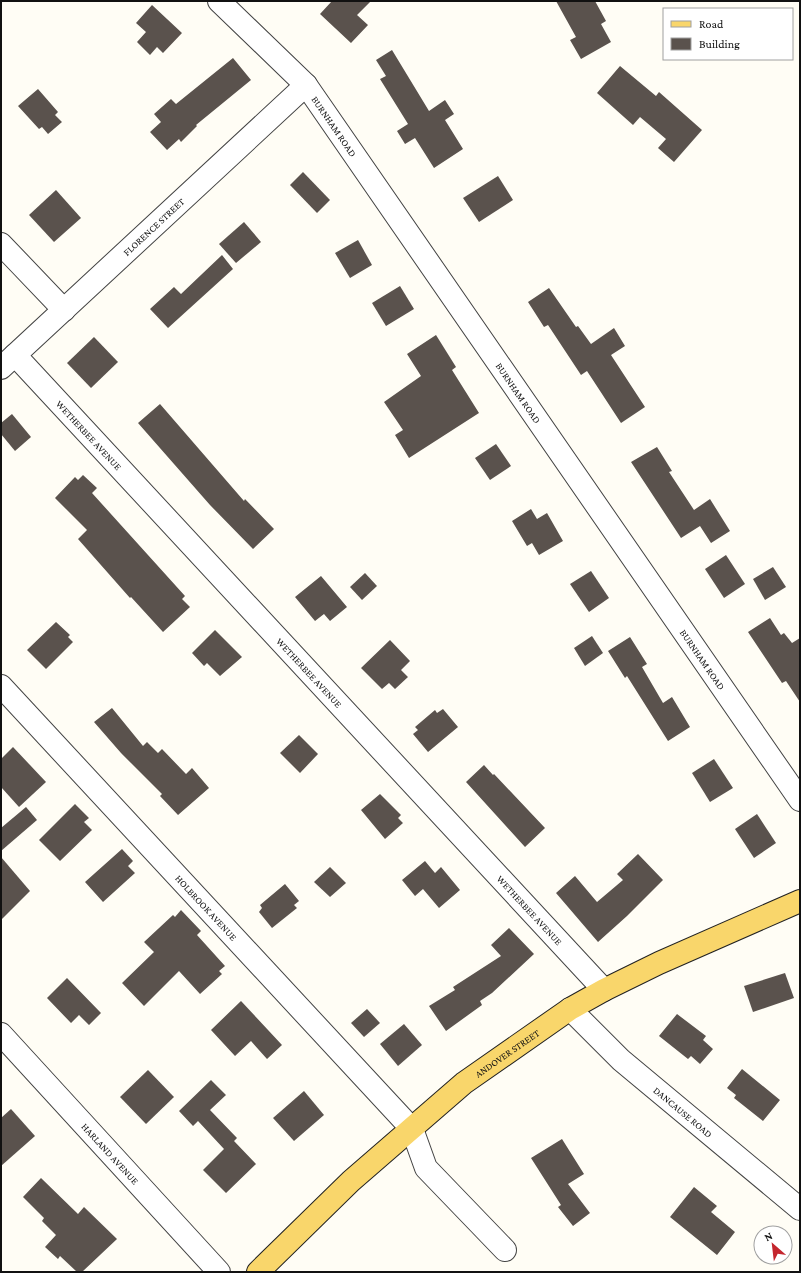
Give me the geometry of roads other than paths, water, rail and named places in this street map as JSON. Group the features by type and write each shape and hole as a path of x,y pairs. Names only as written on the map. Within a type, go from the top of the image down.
{"main road":[{"name":"ANDOVER STREET","path":"258,1272 351,1181 464,1083 570,1009 604,990 721,934 800,901"}],"street":[{"name":"BURNHAM ROAD","path":"219,1 306,85 800,800"},
{"name":"FLORENCE STREET","path":"8,361 306,85"},
{"path":"1,244 64,310"},
{"name":"WETHERBEE AVENUE","path":"8,361 604,990"},
{"name":"HOLBROOK AVENUE","path":"1,686 412,1128"},
{"name":"DANCAUSE ROAD","path":"570,1009 621,1060 800,1209"},
{"name":"HARLAND AVENUE","path":"1,1034 219,1272"},
{"path":"412,1128 426,1168 505,1250"}]}
